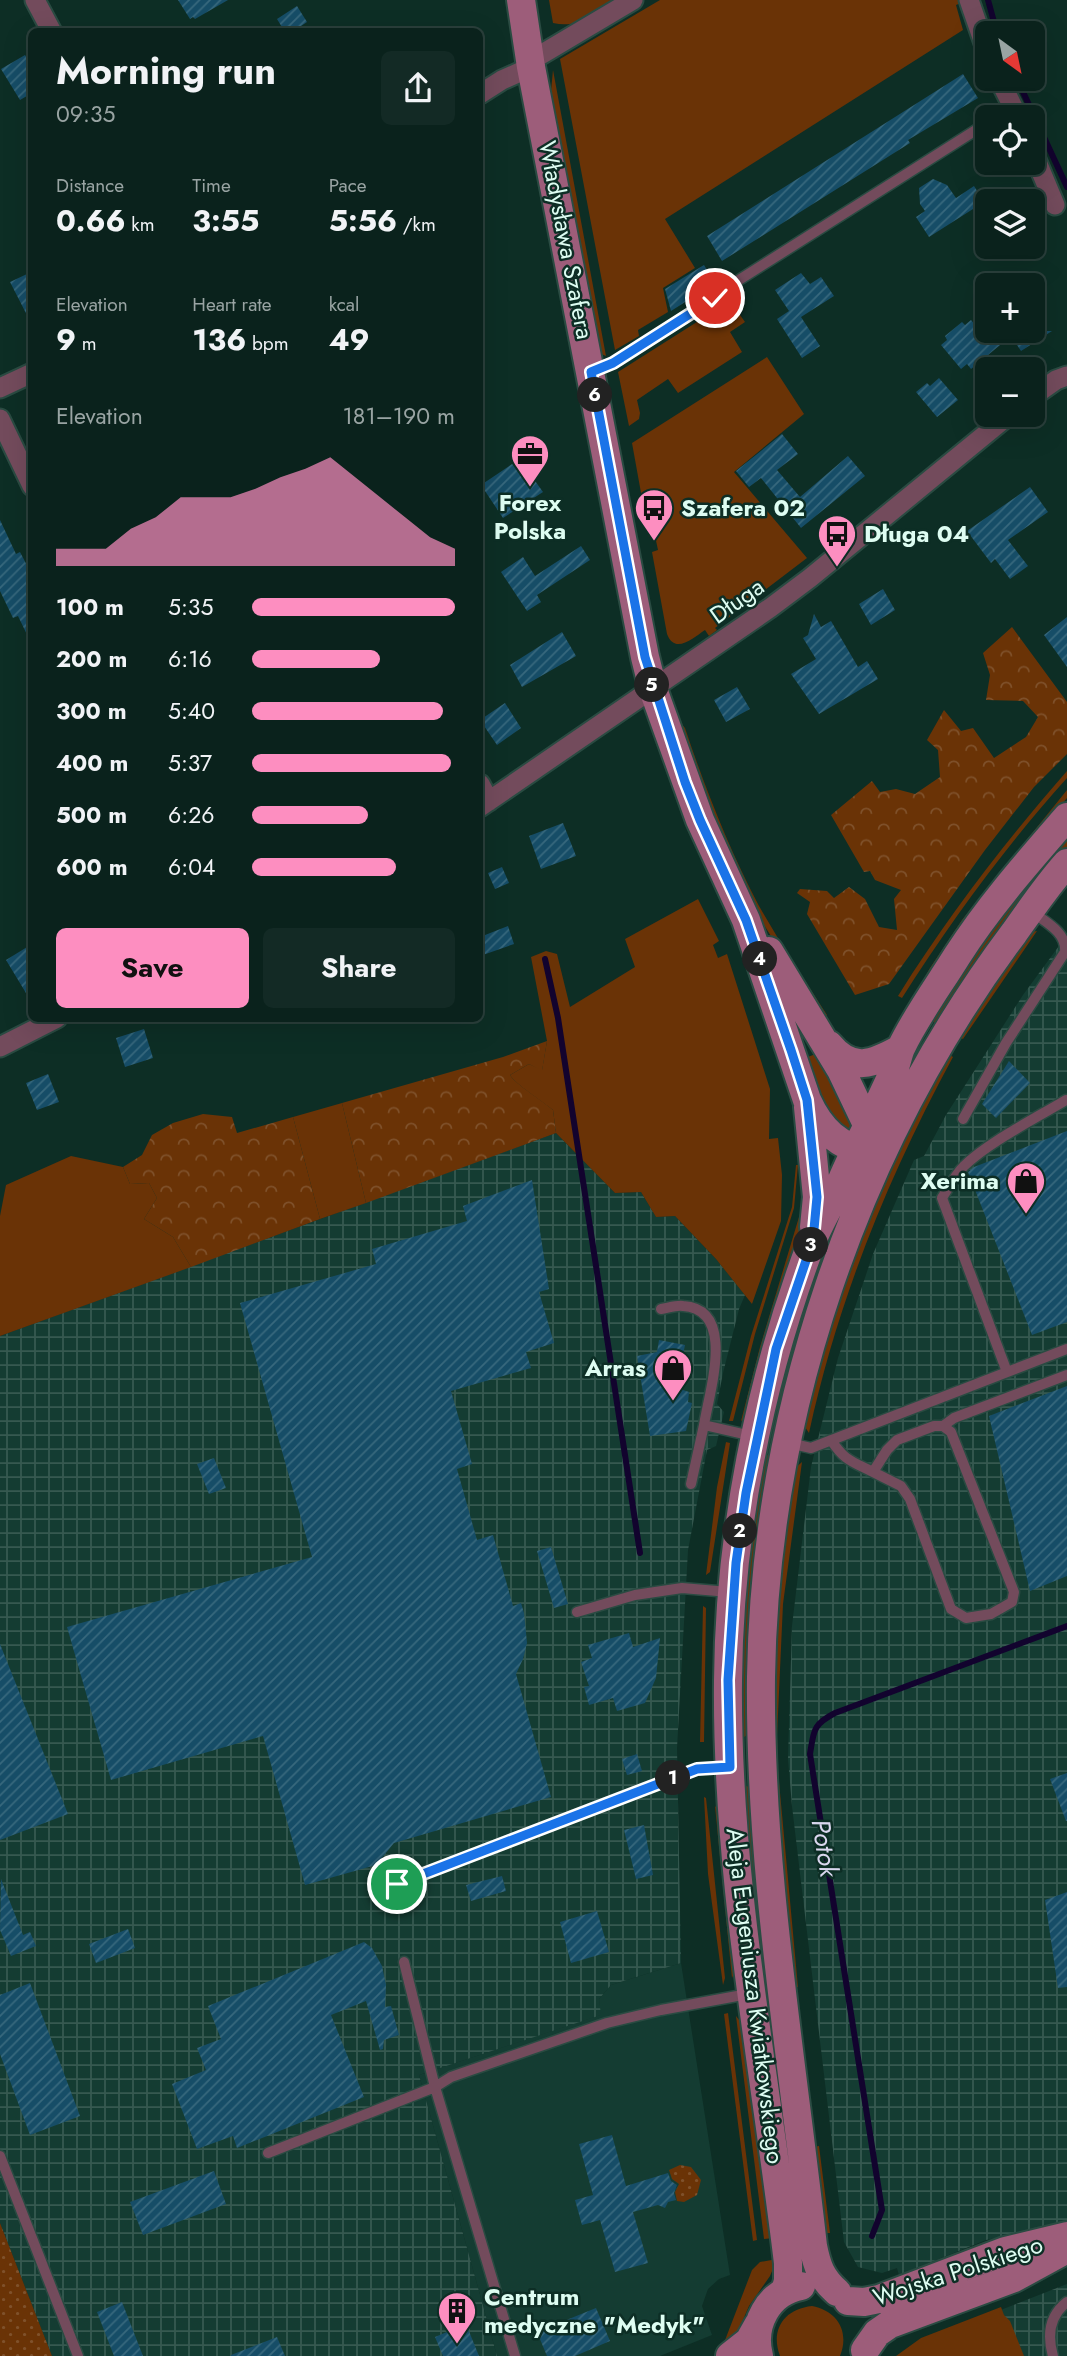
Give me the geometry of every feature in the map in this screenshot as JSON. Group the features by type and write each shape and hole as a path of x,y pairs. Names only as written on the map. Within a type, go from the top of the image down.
{"street":[{"path":"35,0 50,28"},
{"name":"Władysława Szafera","path":"521,0 653,689 700,820 746,920 807,1100 820,1125 830,1135 867,1154 868,1123 841,1070 774,957 746,920"},
{"path":"483,91 532,64 633,0"},
{"path":"969,0 976,21"},
{"path":"1042,175 1055,205"},
{"path":"0,388 28,375"},
{"path":"1045,388 1067,376"},
{"path":"0,419 28,478"},
{"name":"Długa","path":"483,797 653,689 810,579 994,427"},
{"path":"868,1123 894,1069 900,1049 959,953 1010,883 1067,817"},
{"name":"Aleja Eugeniusza Kwiatkowskiego","path":"785,2291 788,2263 750,1994 734,1846 730,1767 728,1680 733,1592 756,1437 776,1349 813,1240 830,1208 987,969 1067,863"},
{"path":"0,1047 49,1022"},
{"name":"Władysława Szafera","path":"820,1035 833,1050 849,1062 867,1064 900,1049"},
{"name":"Władysława Szafera","path":"807,1100 817,1197 813,1240"},
{"name":"Aleja Eugeniusza Kwiatkowskiego","path":"864,2353 862,2322 843,2296 826,2283 817,2266 781,1988 766,1833 761,1675 772,1528 787,1443 809,1352 867,1154"},
{"path":"756,1437 787,1443"},
{"path":"730,1767 762,1765"},
{"path":"750,1994 781,1988"},
{"name":"Wojska Polskiego","path":"785,2291 811,2285 864,2302 879,2299 1005,2251 1067,2236"},
{"name":"Wojska Polskiego","path":"864,2353 877,2333 890,2324 1014,2277 1067,2249"},
{"path":"730,2356 749,2341 764,2312 773,2300 785,2291"},
{"path":"758,2325 756,2339 759,2356"}],"lane":[{"path":"591,372 601,369 641,345 975,131"},
{"path":"963,1119 1006,1043 1065,952 1066,945 1062,934 1030,910"},
{"path":"1007,1372 943,1198 954,1177 966,1164 1014,1130 1066,1100"},
{"path":"661,1309 681,1305 698,1309 713,1326 718,1347 691,1483"},
{"path":"787,1443 811,1448 1067,1349"},
{"path":"873,1472 897,1440 934,1426 943,1426 954,1418 1067,1375"},
{"path":"704,1425 756,1437"},
{"path":"831,1440 844,1458 901,1486 910,1499 951,1608 966,1618 991,1614 1012,1602 1014,1592 951,1432 943,1426"},
{"path":"577,1612 635,1595 682,1588 733,1592"},
{"path":"397,1884 697,1769 730,1767"},
{"path":"404,1962 435,2087 515,2356"},
{"path":"268,2153 435,2087 451,2077 607,2023 750,1994"},
{"path":"0,2156 78,2356"},
{"path":"1053,2356 1049,2343 1050,2329 1054,2316 1067,2302"}],"shaded area":[{"path":"1067,935 1067,2223 986,2240 899,2275 897,2268 882,2273 858,2267 844,2242 792,1806 788,1759 792,1626 811,1467 838,1358 873,1254 914,1160 924,1156 946,1115 1023,995"},
{"path":"556,1133 615,1193 641,1192 656,1217 675,1216 716,1259 745,1295 739,1309 717,1404 724,1412 716,1446 707,1450 688,1550 677,1748 681,1963 611,1985 599,1999 601,2015 419,2075 497,2356 52,2356 0,2223 0,1336"},
{"path":"681,1963 730,2275 719,2279 708,2289 702,2306 712,2335 660,2356 497,2356 419,2075 600,2015 599,1999 611,1985"},
{"path":"1067,2284 1067,2356 905,2356 912,2345"}],"green space":[{"path":"549,0 620,0 588,19 562,24 553,23"},
{"path":"660,0 968,0 956,5 963,30 665,219 695,268 663,288 668,312 638,330 639,336 615,350 560,59"},
{"path":"553,70 606,356 599,353 551,91"},
{"path":"730,301 745,322 730,332 742,352 678,393 668,379 637,400 639,419 629,426 618,372"},
{"path":"767,357 804,414 734,472 807,558 715,628 717,630 709,636 705,630 684,643 675,643 667,634 652,552 658,550 655,536 649,537 632,443"},
{"path":"1012,627 1067,702 1067,754 1034,787 985,850 889,984 855,995 807,914 810,902 797,893 800,889 827,891 834,898 849,887 865,899 879,927 897,930 894,899 901,890 875,880 870,871 864,872 831,815 872,781 880,792 896,789 915,794 940,777 938,750 927,740 944,710 961,731 973,728 994,758 1026,737 1038,717 1023,701 986,700 990,675 983,653"},
{"path":"679,721 685,728 718,818 748,884 775,934 827,1015 822,1018 751,904 721,839"},
{"path":"1067,771 1067,778 980,885 902,998 898,996 978,880"},
{"path":"1067,790 1067,798 1018,856 909,1006 962,920"},
{"path":"1067,831 1067,847 939,1025 929,1019 958,974"},
{"path":"698,899 719,941 713,945 718,958 727,954 770,1089 769,1139 778,1138 782,1175 781,1221 752,1304 716,1259 675,1216 656,1217 641,1192 615,1193 556,1133 553,1110 510,1075 529,1064 542,1070 547,1041 531,957 546,951 557,954 570,1007 635,967 625,939"},
{"path":"1037,931 963,1039 957,1036 1031,932"},
{"path":"547,1041 542,1071 529,1064 510,1075 553,1110 556,1133 366,1203 342,1103 503,1057"},
{"path":"821,1052 858,1117 849,1131 830,1126 805,1058"},
{"path":"947,1053 953,1057 907,1148 867,1240 835,1335 809,1433 805,1427 821,1350 868,1215"},
{"path":"342,1103 366,1203 320,1219 293,1117"},
{"path":"203,1114 232,1117 237,1133 293,1117 320,1219 191,1267 173,1237 144,1219 157,1198 149,1183 130,1184 123,1167 142,1155 152,1135 173,1123"},
{"path":"71,1156 123,1167 130,1184 149,1183 157,1198 144,1219 173,1237 191,1267 0,1336 0,1216 6,1185"},
{"path":"796,1165 794,1208 755,1334 733,1421 729,1421 751,1336 792,1207"},
{"path":"802,1207 807,1216 746,1418 741,1421 760,1347"},
{"path":"802,1311 797,1356 781,1410 774,1408 785,1356"},
{"path":"726,1442 730,1443 710,1572 706,1575 717,1487"},
{"path":"764,1456 772,1458 749,1734 744,1737 741,1701 742,1630 753,1526"},
{"path":"802,1462 783,1604 777,1736 798,1987 793,1988 775,1812 774,1613 793,1470"},
{"path":"703,1606 706,1608 704,1742 700,1742"},
{"path":"743,1787 751,1787 766,1976 762,1977"},
{"path":"704,1797 725,1978 723,1985 708,1874"},
{"path":"715,1806 720,1812 735,1971 732,1978"},
{"path":"728,2013 757,2240 753,2241 724,2014"},
{"path":"736,2016 743,2025 774,2238 764,2239"},
{"path":"819,2146 830,2233 823,2233 813,2147"},
{"path":"680,2165 691,2167 701,2180 697,2195 684,2202 677,2201 675,2192 679,2184 672,2179 669,2170"},
{"path":"0,2223 52,2356 0,2356"},
{"path":"777,2259 770,2276 749,2306 736,2336 722,2348 752,2270 760,2262"},
{"path":"812,2306 828,2312 839,2324 843,2338 840,2356 780,2356 777,2338 782,2322 794,2311"},
{"path":"1001,2307 1010,2321 1024,2356 896,2356 921,2338"}],"building":[{"path":"178,0 228,0 195,19 190,19"},
{"path":"297,6 307,22 298,28 283,28 277,19"},
{"path":"25,55 28,60 28,95 20,100 1,69"},
{"path":"963,74 978,98 908,140 910,143 722,261 707,236"},
{"path":"933,179 947,185 956,198 974,186 975,208 929,237 916,217 925,211 920,204 919,188"},
{"path":"704,265 715,283 671,311 665,289"},
{"path":"801,273 810,284 821,277 834,296 801,317 820,346 802,358 777,319 789,311 775,290"},
{"path":"27,274 28,317 10,282"},
{"path":"971,320 975,325 975,343 1003,343 986,357 975,357 975,366 971,369 967,364 961,369 941,345 947,340 945,336 962,322 965,325"},
{"path":"1016,343 1033,343 1021,351"},
{"path":"939,378 958,400 937,417 916,392 927,383 930,386"},
{"path":"782,434 798,454 777,470 800,497 848,456 865,476 801,528 761,478 749,487 736,471"},
{"path":"536,453 540,473 533,478 543,492 503,518 483,488 483,484 527,454"},
{"path":"1030,487 1048,512 1008,540 1028,566 1010,579 995,559 991,563 967,531"},
{"path":"0,520 16,554 20,552 28,567 28,637 18,616 13,618 0,591"},
{"path":"581,546 590,560 537,595 541,602 527,611 501,572 523,557 535,576"},
{"path":"883,589 895,610 871,625 859,604"},
{"path":"814,614 821,627 831,621 858,667 867,661 878,679 819,714 791,674 816,659 803,638 808,635"},
{"path":"1067,617 1067,667 1044,635"},
{"path":"562,632 576,656 522,687 510,665"},
{"path":"737,687 750,709 726,722 714,700"},
{"path":"505,703 521,728 497,745 483,724 483,718"},
{"path":"563,823 576,856 541,869 529,836"},
{"path":"502,867 509,883 495,889 488,873"},
{"path":"508,926 514,944 483,955 483,936"},
{"path":"28,946 28,996 6,960"},
{"path":"144,1029 153,1058 125,1067 116,1038"},
{"path":"1009,1061 1030,1083 996,1118 982,1104"},
{"path":"48,1074 59,1102 37,1110 26,1083"},
{"name":"Xerima","path":"1067,1131 1067,1322 1032,1335 968,1172 974,1167"},
{"path":"532,1180 549,1289 539,1292 554,1343 526,1352 531,1368 451,1391 472,1464 457,1469 477,1540 493,1535 513,1606 521,1603 524,1613 527,1643 516,1674 551,1797 394,1843 376,1865 305,1885 263,1736 111,1780 67,1627 312,1557 240,1303 376,1264 372,1249 467,1221 463,1206"},
{"path":"659,1340 685,1345 680,1370 683,1390 689,1392 688,1402 692,1403 686,1431 650,1436 637,1356 657,1352"},
{"path":"1067,1386 1067,1576 1030,1591 989,1416"},
{"path":"214,1458 226,1488 209,1494 197,1464"},
{"path":"551,1547 568,1604 554,1608 537,1551"},
{"path":"629,1633 633,1647 660,1638 656,1678 645,1703 617,1711 613,1698 589,1705 584,1687 589,1686 581,1662 592,1658 588,1645"},
{"path":"0,1644 68,1814 0,1840"},
{"path":"637,1754 642,1771 627,1775 622,1759"},
{"path":"1067,1773 1067,1821 1066,1821 1050,1779"},
{"path":"644,1825 653,1875 636,1879 624,1830"},
{"path":"502,1876 506,1891 471,1901 466,1885"},
{"path":"1,1879 23,1935 30,1932 36,1946 11,1956 0,1930"},
{"path":"1067,1892 1067,1987 1058,1988 1045,1900"},
{"path":"597,1911 609,1952 571,1963 560,1922"},
{"path":"128,1929 135,1948 96,1963 89,1944"},
{"path":"364,1942 372,1948 382,1966 386,1985 385,2007 391,2006 399,2035 384,2040 383,2049 380,2050 366,2001 331,2015 364,2097 237,2148 233,2136 197,2149 172,2084 206,2070 197,2048 221,2039 208,2006"},
{"path":"30,1983 80,2116 30,2135 0,2054 0,1995"},
{"path":"612,2135 626,2186 668,2173 671,2181 677,2185 674,2193 676,2200 668,2202 665,2208 658,2205 633,2212 648,2263 615,2272 600,2220 582,2225 575,2200 593,2195 579,2144"},
{"path":"214,2171 226,2204 143,2235 130,2202"},
{"path":"122,2302 143,2356 114,2356 97,2312"},
{"path":"596,2308 610,2341 575,2356 547,2356 537,2332"},
{"name":"Centrum medyczne \"Medyk\"","path":"466,2324 479,2356 443,2356 435,2337"},
{"path":"277,2337 285,2356 231,2356 231,2355"}],"waterway":[{"name":"Potok","path":"988,0 994,21"},
{"name":"Potok","path":"1023,91 1067,187"},
{"path":"545,959 558,1018 640,1553"},
{"name":"Potok","path":"872,2236 882,2210 810,1754 814,1734 818,1725 835,1713 1067,1626"}],"place":[{"name":"Forex Polska","path":"530,488"},
{"name":"Szafera 02","path":"654,542"},
{"name":"Długa 04","path":"837,568"},
{"name":"Xerima","path":"1026,1215"},
{"name":"Arras","path":"673,1402"},
{"name":"Centrum medyczne \"Medyk\"","path":"457,2345"}],"route":[{"path":"397,1884 697,1769 730,1767 728,1680 736,1563 756,1437 776,1349 813,1240 817,1197 811,1134 807,1100 746,920 700,820 653,689 591,372 613,363 715,298"}]}
